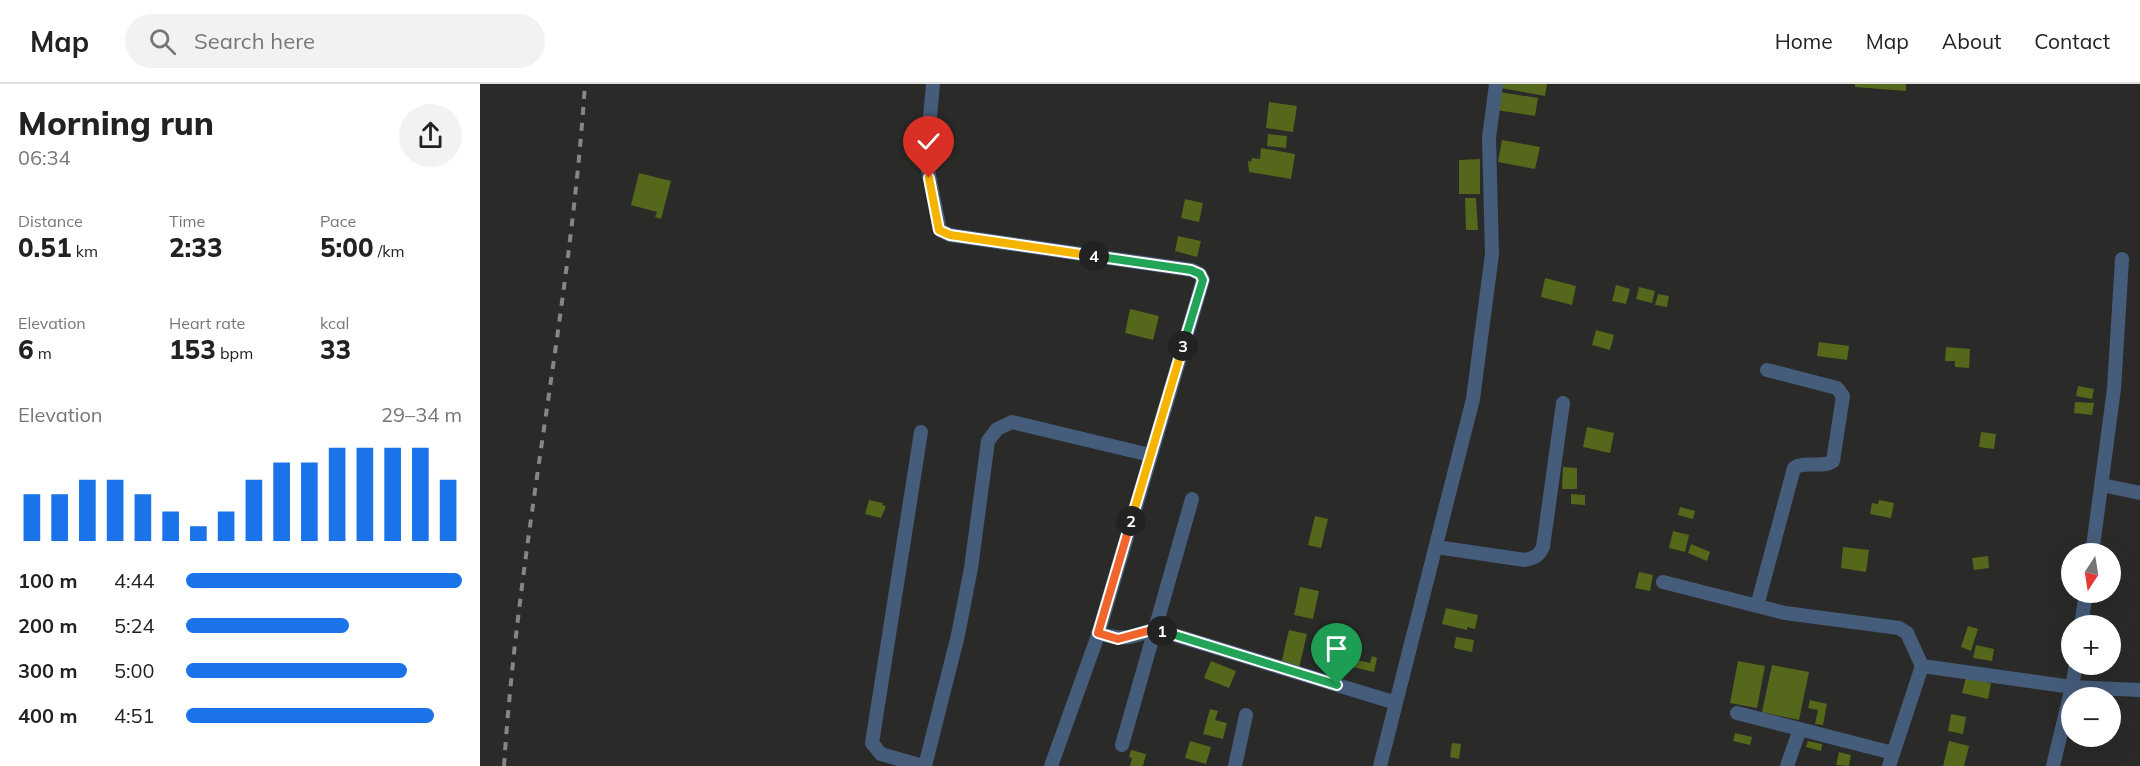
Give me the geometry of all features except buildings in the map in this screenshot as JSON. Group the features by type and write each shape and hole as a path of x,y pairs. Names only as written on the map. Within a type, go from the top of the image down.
{"street":[{"path":"933,84 926,160 939,230 950,235 1191,270 1200,274 1203,280 1098,633 1050,766"},
{"path":"1380,766 1473,399 1492,254 1489,138 1496,84"},
{"path":"2094,543 2114,389 2122,259"},
{"path":"1757,606 1794,468 1798,465 1827,464 1833,461 1843,396 1837,388 1767,370"},
{"path":"1436,547 1525,560 1540,554 1543,547 1563,403"},
{"path":"921,432 872,743 881,754 924,766 958,635 971,567 988,441 997,429 1011,422 1150,455"},
{"path":"2102,485 2140,494"},
{"path":"1122,745 1192,499"},
{"path":"1663,582 1785,613 1899,628 1907,633 1922,666 1891,760 1800,729 1737,713"},
{"path":"1098,633 1118,639 1155,629 1396,703"},
{"path":"1922,666 2072,687 2074,675"},
{"path":"2121,689 2140,690"},
{"path":"1235,766 1246,715"},
{"path":"1787,766 1800,729"},
{"path":"2053,766 2061,733"}],"railway":[{"path":"504,766 521,595 568,255 585,84"}],"route":[{"path":"929,178 939,230 950,235 1191,270 1200,274 1203,280 1098,633 1118,639 1133,637 1155,629 1337,685"}]}
